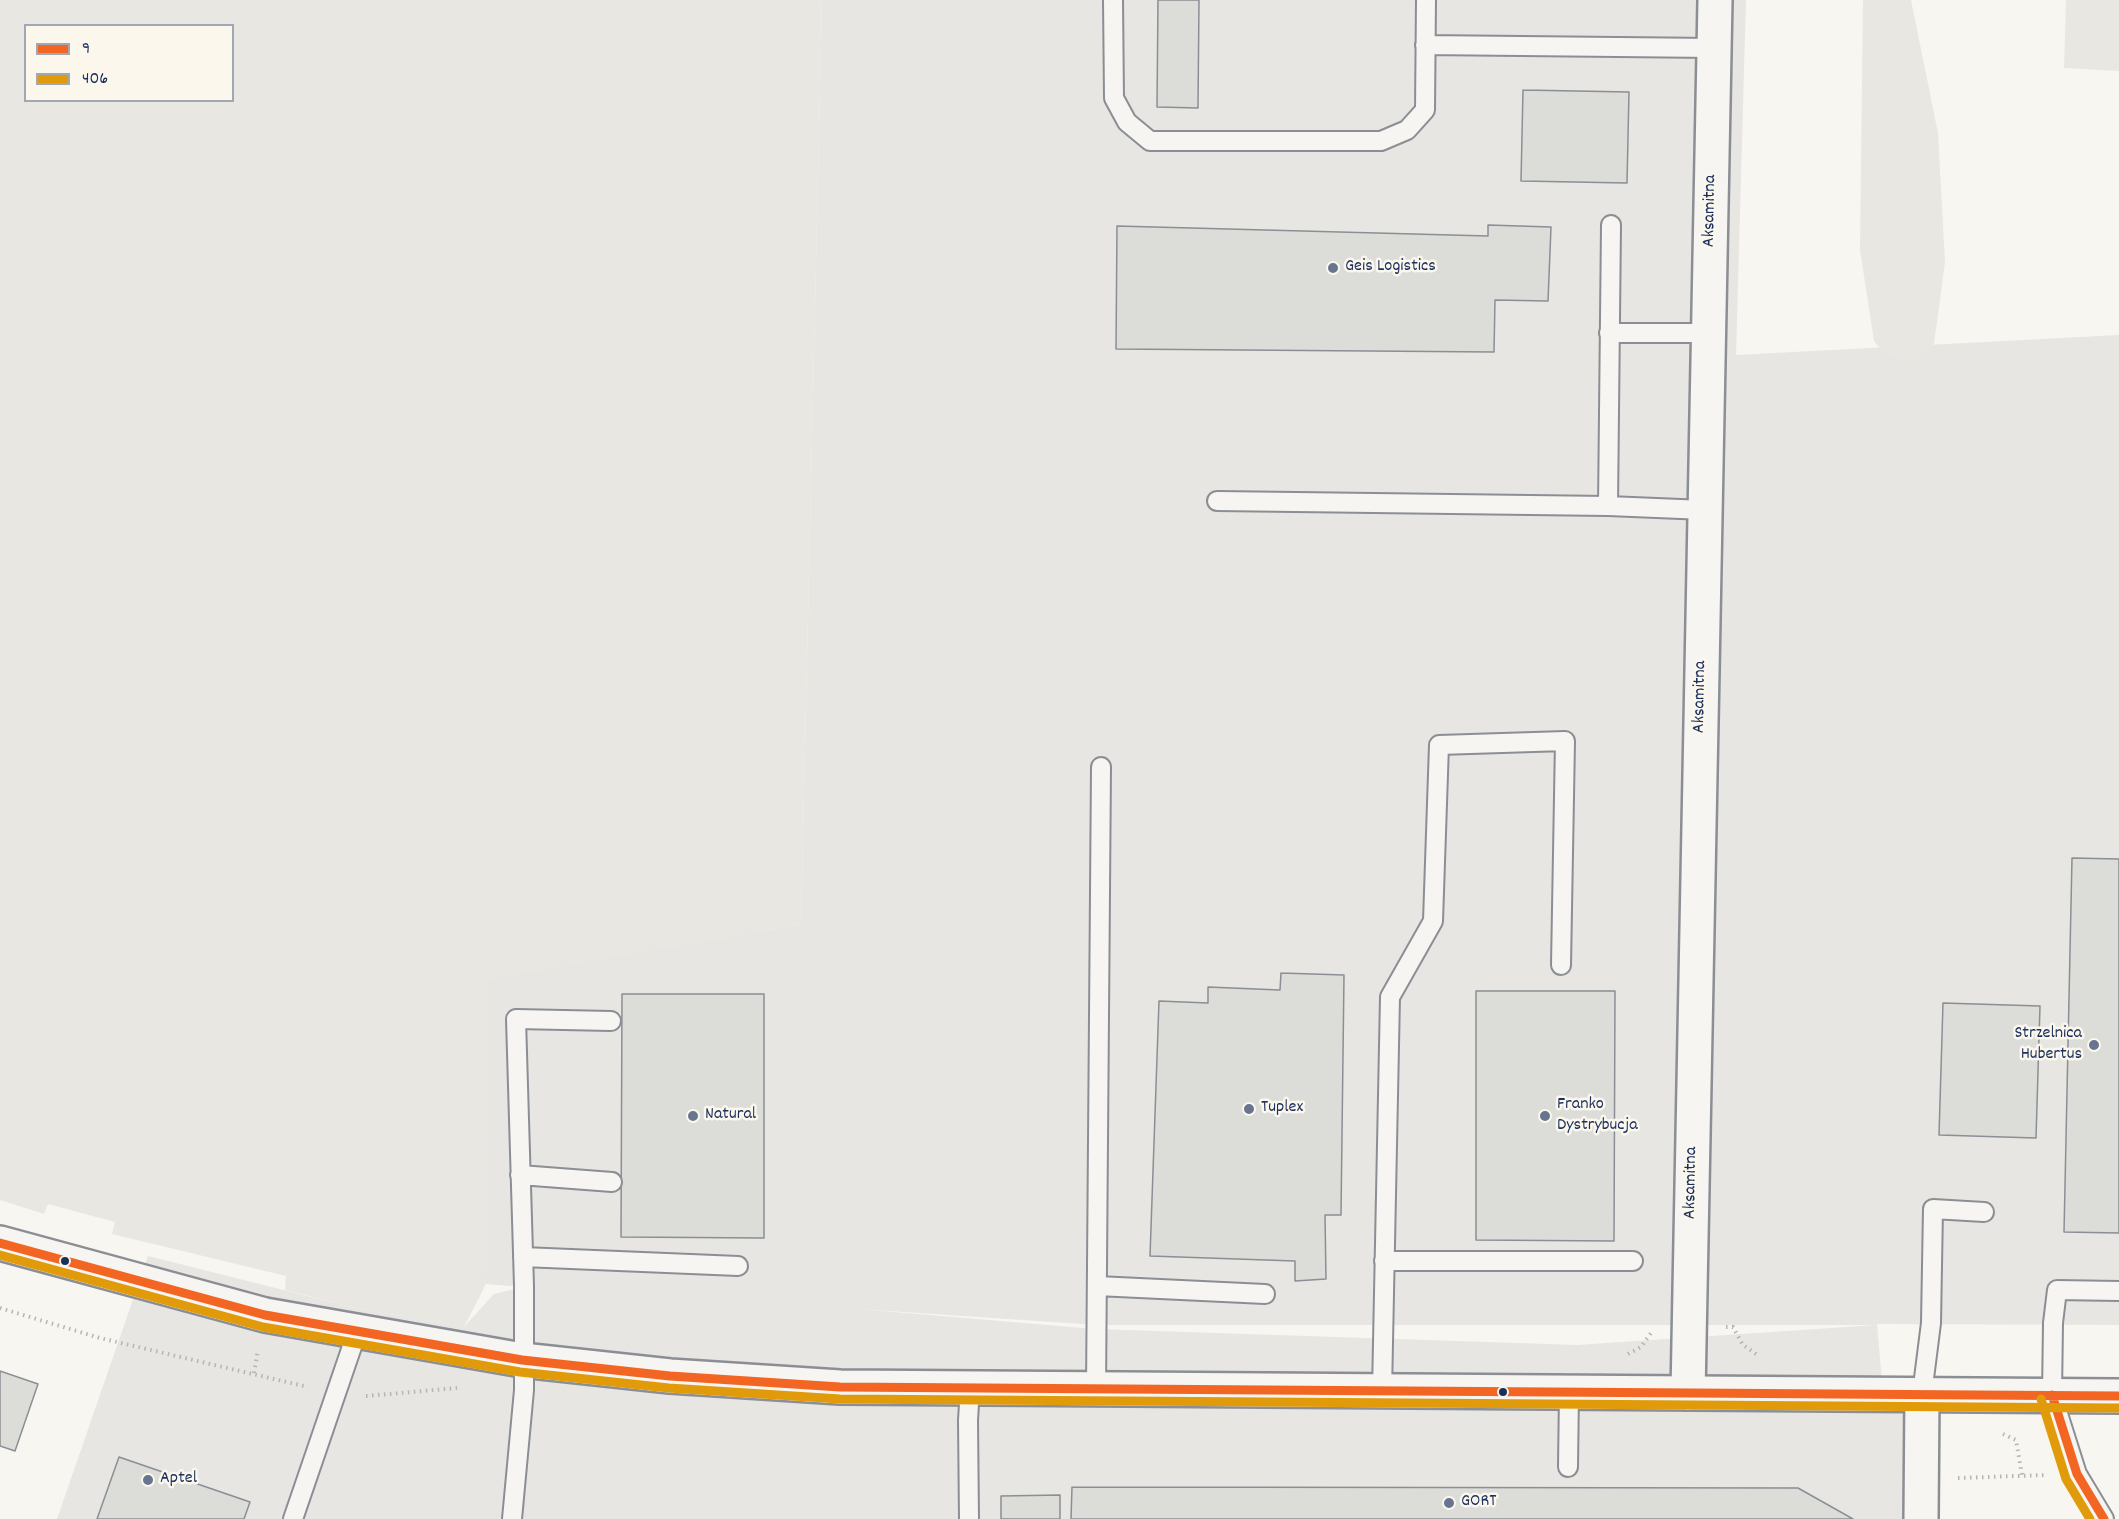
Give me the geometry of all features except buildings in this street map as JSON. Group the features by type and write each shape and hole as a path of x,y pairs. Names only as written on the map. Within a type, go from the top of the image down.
{"street":[{"name":"Aksamitna","path":"1688,1393 1715,0"},
{"path":"0,1243 254,1312 522,1360 670,1376 840,1387 2119,1396"},
{"path":"1921,1519 1922,1394"}],"lane":[{"path":"1113,0 1114,98 1127,122 1150,141 1381,141 1407,130 1425,110 1425,0"},
{"path":"1425,45 1714,48"},
{"path":"1608,506 1611,225"},
{"path":"1609,333 1708,333"},
{"path":"1217,501 1608,506 1705,510"},
{"path":"1382,1392 1390,997 1433,921 1439,745 1565,741 1561,965"},
{"path":"1096,1389 1101,767"},
{"path":"512,1519 524,1390 523,1257 516,1019 611,1022"},
{"path":"520,1175 612,1182"},
{"path":"1922,1394 1931,1323 1933,1209 1984,1212"},
{"path":"523,1257 738,1266"},
{"path":"1384,1261 1633,1261"},
{"path":"1097,1286 1265,1294"},
{"path":"2104,1519 2077,1474 2052,1395 2053,1323 2057,1290 2119,1292"},
{"path":"293,1519 357,1332"},
{"path":"969,1519 970,1388"},
{"path":"1568,1467 1569,1392"}],"path":[{"path":"0,1308 100,1338 337,1394"}],"shaded area":[{"path":"0,0 822,0 801,924 488,980 486,1284 464,1327 359,1309 285,1290 286,1276 112,1234 115,1222 48,1204 44,1214 0,1200"},
{"path":"822,0 1746,0 1736,355 2119,335 2119,1325 1877,1324 1883,1392 1923,1394 1924,1519 57,1519 148,1256 359,1309 464,1327 494,1294 522,1287 486,1284 487,979 801,924","holes":["859,1309 1097,1325 1876,1325 1577,1345 1095,1329"]},
{"path":"1863,0 1911,0 1938,133 1945,262 1934,344 1921,359 1902,361 1884,354 1874,341 1860,250"},
{"path":"2066,0 2119,0 2119,71 2064,68"}],"transit line":[{"name":"9","path":"0,1243 265,1315 522,1360 670,1376 840,1387 2119,1396"},
{"name":"406","path":"0,1255 263,1327 520,1372 669,1388 840,1399 2119,1408"},
{"name":"9","path":"2052,1395 2077,1474 2104,1519"},
{"name":"406","path":"2041,1399 2066,1479 2090,1519"}],"place":[{"name":"Geis Logistics","path":"1333,268"},
{"name":"Strzelnica Hubertus","path":"2094,1045"},
{"name":"Tuplex","path":"1249,1109"},
{"name":"Natural","path":"693,1116"},
{"name":"Franko Dystrybucja","path":"1545,1116"},
{"name":"Aptel","path":"148,1480"},
{"name":"GORT","path":"1449,1503"}]}
